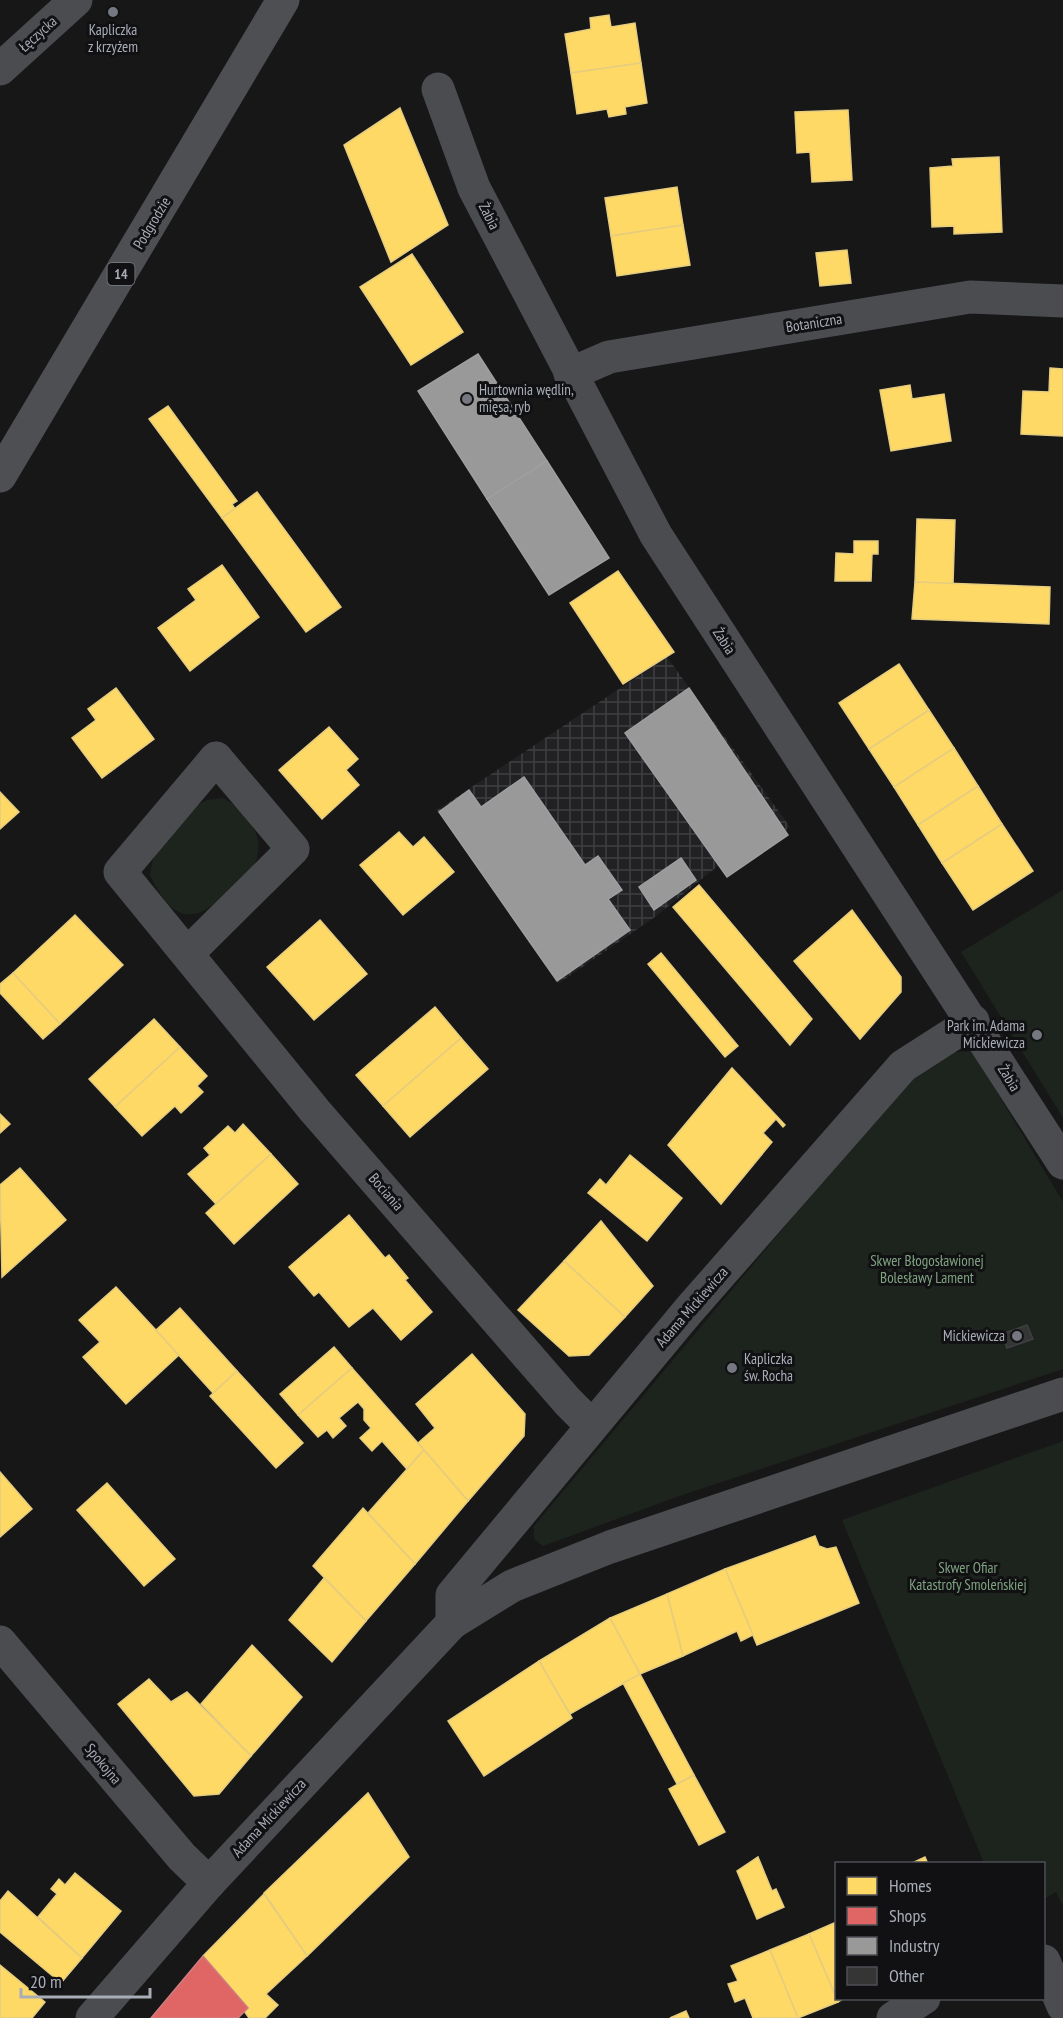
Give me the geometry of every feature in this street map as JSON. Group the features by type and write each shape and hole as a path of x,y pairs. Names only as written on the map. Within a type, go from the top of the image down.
{"main road":[{"name":"Podgrodzie","path":"0,476 283,0"}],"street":[{"name":"Łęczycka","path":"0,69 76,0"},
{"name":"Żabia","path":"438,89 474,188 656,535 1063,1163"},
{"name":"Botaniczna","path":"570,374 609,357 970,297 1063,301"},
{"name":"Bociania","path":"188,954 293,849 216,758 120,872 315,1111 568,1402 591,1425"},
{"name":"Adama Mickiewicza","path":"452,1623 452,1595 591,1425 903,1066 973,1021"},
{"name":"Adama Mickiewicza","path":"92,2018 209,1883 452,1623 512,1586 610,1547 1063,1394"},
{"name":"Spokojna","path":"0,1642 182,1857 209,1883"},
{"path":"1045,1963 1063,2006"},
{"path":"893,2018 921,2000"}],"shaded area":[{"path":"667,657 790,827 727,874 719,865 655,917 559,983 437,810"}],"green space":[{"path":"223,798 240,810 253,826 258,845 258,855 254,865 227,893 201,912 188,914 175,910 163,897 150,875 154,853 197,805 207,800"},
{"name":"Park im. Adama Mickiewicza","path":"1063,890 1063,1118 961,952"},
{"name":"Skwer Błogosławionej Bolesławy Lament","path":"972,1051 1063,1202 1063,1369 685,1494 543,1546 534,1539 534,1526 849,1150 898,1087 943,1053"},
{"name":"Skwer Ofiar Katastrofy Smoleńskiej","path":"1063,1441 1063,1906 1056,1892 1045,1898 1045,1862 984,1862 842,1520"}],"building: Homes":[{"path":"609,15 611,27 635,23 641,63 571,73 565,34 591,29 590,18"},
{"path":"641,63 647,103 625,107 626,114 609,117 607,109 577,114 571,73"},
{"path":"400,108 448,225 391,262 344,145"},
{"path":"848,110 852,180 812,182 810,152 797,153 795,112"},
{"path":"999,157 1002,232 954,234 954,226 932,227 930,168 953,166 952,159"},
{"path":"677,187 683,225 611,236 605,198"},
{"path":"683,225 690,265 617,276 611,236"},
{"path":"847,250 851,283 820,286 816,253"},
{"path":"412,254 463,332 411,365 360,287"},
{"path":"1050,368 1063,369 1063,436 1021,434 1023,391 1049,392"},
{"path":"910,385 912,399 944,394 951,441 891,451 880,390"},
{"path":"168,406 237,501 232,504 235,509 222,518 149,419"},
{"path":"257,492 341,607 306,632 222,518"},
{"path":"917,519 955,520 953,584 915,582"},
{"path":"854,541 878,541 878,554 872,554 871,581 835,581 836,553 854,554"},
{"path":"222,565 259,617 190,671 158,628 196,600 188,589"},
{"path":"618,571 674,652 623,684 570,603"},
{"path":"915,582 1050,587 1049,624 912,619"},
{"path":"899,664 929,710 869,749 839,703"},
{"path":"116,688 154,739 102,778 72,738 96,720 88,709"},
{"path":"929,710 954,748 894,787 869,749"},
{"path":"329,727 358,759 346,770 359,785 322,819 279,770"},
{"path":"954,748 978,786 918,825 894,787"},
{"path":"978,786 1002,824 942,863 918,825"},
{"path":"0,792 19,812 0,829"},
{"path":"1002,824 1033,871 973,910 942,863"},
{"path":"399,832 413,847 424,837 454,872 403,915 360,865"},
{"path":"699,885 812,1019 790,1045 673,907"},
{"path":"852,910 901,977 901,992 860,1039 794,961"},
{"path":"75,915 123,965 60,1024 13,973"},
{"path":"320,920 367,974 314,1020 267,967"},
{"path":"661,953 738,1046 725,1057 648,964"},
{"path":"13,973 60,1024 43,1039 0,993 0,984"},
{"path":"435,1007 461,1038 383,1106 356,1075"},
{"path":"154,1019 180,1047 115,1107 89,1079"},
{"path":"461,1038 488,1069 410,1137 383,1106"},
{"path":"180,1047 207,1076 197,1086 203,1092 181,1113 175,1106 142,1136 115,1107"},
{"path":"732,1068 785,1125 783,1127 776,1119 763,1133 772,1142 721,1204 668,1145"},
{"path":"0,1114 10,1124 0,1133"},
{"path":"243,1124 271,1154 216,1204 188,1174 210,1155 204,1148 228,1126 235,1133"},
{"path":"271,1154 298,1184 234,1244 206,1213"},
{"path":"630,1155 682,1198 647,1241 588,1193 600,1179 606,1185"},
{"path":"20,1168 66,1220 2,1277 0,1185"},
{"path":"349,1215 385,1258 389,1255 408,1278 405,1280 432,1312 401,1340 373,1308 349,1327 319,1292 314,1296 289,1267"},
{"path":"601,1221 653,1286 625,1317 564,1261"},
{"path":"564,1261 625,1317 589,1355 569,1356 518,1310"},
{"path":"116,1287 179,1355 126,1404 83,1357 100,1342 79,1320"},
{"path":"180,1308 237,1371 213,1393 156,1330"},
{"path":"334,1347 352,1368 298,1415 280,1394"},
{"path":"472,1354 525,1414 524,1436 468,1501 418,1443 435,1428 416,1404"},
{"path":"352,1368 424,1450 407,1469 382,1441 372,1451 360,1438 371,1428 364,1420 364,1409 358,1402 339,1418 346,1426 333,1438 327,1430 318,1437 298,1415"},
{"path":"237,1371 303,1443 276,1468 210,1396"},
{"path":"424,1450 468,1501 415,1564 368,1513"},
{"path":"0,1472 32,1509 0,1537"},
{"path":"107,1483 175,1559 144,1586 77,1510"},
{"path":"363,1508 415,1564 366,1621 313,1566"},
{"path":"815,1536 819,1546 827,1549 836,1547 859,1603 757,1645 725,1569"},
{"path":"725,1569 753,1635 741,1641 737,1631 683,1656 667,1594"},
{"path":"324,1578 366,1621 332,1662 289,1620"},
{"path":"667,1594 683,1656 640,1674 610,1618"},
{"path":"610,1618 640,1674 570,1714 539,1661"},
{"path":"252,1645 302,1697 251,1756 201,1704"},
{"path":"539,1661 572,1718 484,1776 448,1721"},
{"path":"640,1674 694,1775 677,1784 623,1683"},
{"path":"149,1679 171,1702 187,1692 251,1756 219,1794 194,1796 118,1704"},
{"path":"694,1775 725,1832 699,1845 669,1789"},
{"path":"368,1793 409,1857 307,1956 264,1893"},
{"path":"758,1857 772,1891 776,1889 784,1907 757,1919 737,1871"},
{"path":"925,1857 927,1862 914,1862"},
{"path":"75,1873 121,1911 82,1958 38,1917 57,1894 51,1889 59,1879 65,1885"},
{"path":"8,1891 82,1958 61,1983 0,1932 0,1901"},
{"path":"264,1894 307,1956 266,1994 278,2005 265,2018 249,2018 244,2011 248,2008 203,1956"},
{"path":"834,1923 835,1995 809,1934"},
{"path":"809,1934 835,1995 835,2000 838,2002 798,2018 770,1950"},
{"path":"770,1950 798,2018 753,2018 745,1998 735,2002 728,1984 738,1981 731,1966"},
{"path":"0,1965 45,2002 32,2018 0,2018"},
{"path":"686,2011 689,2018 670,2018"}],"building: Shops":[{"path":"203,1956 248,2008 238,2018 151,2018"}],"building: Industry":[{"path":"478,354 547,461 487,499 418,391"},
{"path":"547,461 609,558 549,595 487,499"},
{"path":"689,688 788,835 727,877 625,733"},
{"path":"524,777 585,865 598,856 622,890 608,899 630,930 557,981 439,812 469,790 481,807"},
{"path":"681,858 696,880 654,910 639,887"}],"building: Other":[{"name":"Mickiewicza","path":"1027,1325 1033,1339 1007,1348 1002,1334"}],"place":[{"name":"Kapliczka z krzyżem","path":"113,12"},
{"name":"Hurtownia wędlin, mięsa, ryb","path":"467,399"},
{"name":"Park im. Adama Mickiewicza","path":"1037,1035"},
{"name":"Mickiewicza","path":"1017,1336"},
{"name":"Kapliczka św. Rocha","path":"732,1368"}]}
